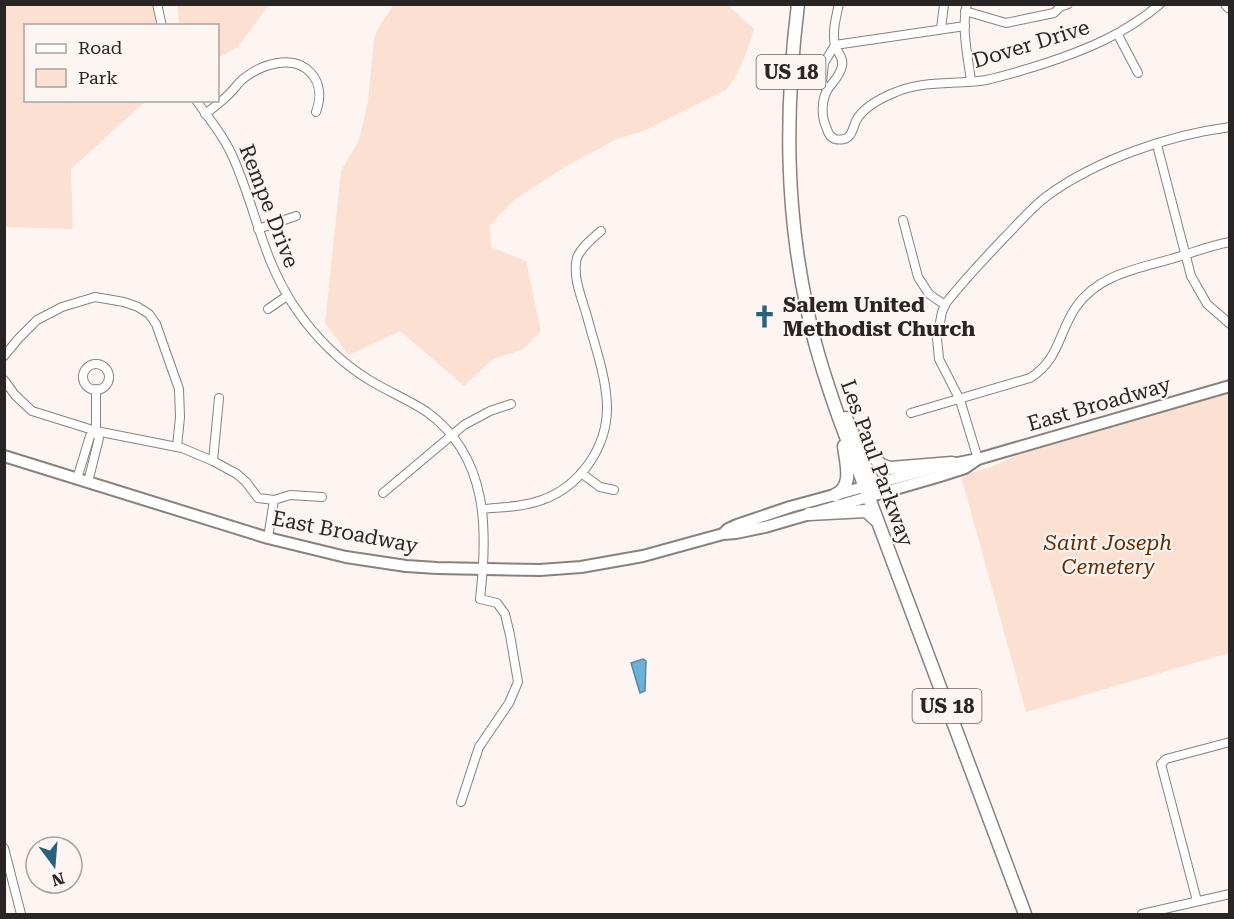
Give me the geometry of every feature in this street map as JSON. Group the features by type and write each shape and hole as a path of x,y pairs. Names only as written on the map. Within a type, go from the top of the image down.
{"main road":[{"name":"Les Paul Parkway","path":"798,4 788,112 789,170 791,212 808,315 842,427 875,489 878,522 1025,915"},
{"name":"East Broadway","path":"4,456 268,538 334,554 433,568 552,569 595,565 643,556 723,534 765,527 809,514 952,463 978,459 1230,386"},
{"path":"831,394 849,423 875,489"},
{"path":"835,495 843,491 848,480 842,427"},
{"path":"871,454 881,465 890,468 952,463"},
{"name":"East Broadway","path":"723,534 728,529 759,517 835,495 875,489 956,471 978,459"},
{"path":"809,514 866,511 878,522"},
{"path":"996,838 1018,875 1033,915"}],"street":[{"path":"157,4 162,24"},
{"path":"839,4 835,21 835,45 842,58 842,66 836,80 827,90 822,82 824,63 835,45 965,26"},
{"path":"941,29 944,4"},
{"path":"971,81 965,26 966,8 1006,23 1054,13 1060,7 1068,4"},
{"name":"Dover Drive","path":"827,90 822,104 824,123 829,135 834,139 842,140 853,131 856,120 870,106 908,87 1001,76 1069,56 1118,35 1147,16 1160,4"},
{"path":"1118,35 1138,73"},
{"path":"205,114 253,72 285,62 302,66 313,75 319,91 316,112"},
{"name":"Rempe Drive","path":"197,102 236,162 275,274 287,296 317,335 352,369 428,413 451,435 472,469 483,509 483,569 480,599 496,603 505,614 518,682 509,703 479,747 461,802"},
{"path":"978,459 960,400 942,367 937,350 939,325 945,305 995,248 1044,198 1100,164 1213,129 1230,127"},
{"path":"1157,145 1185,255 1197,288 1207,303 1230,324"},
{"path":"258,229 296,216"},
{"path":"903,220 918,276 929,294 945,305"},
{"path":"483,509 519,506 542,500 564,489 595,455 601,441 606,423 607,406 604,381 576,268 582,249 601,231"},
{"path":"912,413 1022,382 1038,373 1051,360 1072,313 1094,288 1128,271 1230,242"},
{"path":"268,309 287,296"},
{"path":"4,356 37,320 62,306 95,297 138,307 149,314 156,324 179,389 180,417 177,447"},
{"name":"East Broadway","path":"4,380 32,411 96,431 177,447 213,460 243,480 258,498 274,500"},
{"path":"82,481 90,436 96,431 96,389"},
{"path":"213,460 219,398"},
{"path":"383,493 451,435 477,417 511,405"},
{"path":"581,473 600,487 614,490"},
{"path":"268,538 274,500 290,495 322,497"},
{"path":"1197,901 1161,764 1166,759 1230,742"},
{"path":"4,848 21,915"},
{"path":"1143,915 1230,894"}],"green space":[{"path":"177,4 269,5 238,47 219,57 219,24 179,24"},
{"path":"5,5 152,5 158,24 24,24 24,102 145,102 71,169 73,229 5,227"},
{"path":"393,5 728,5 754,29 740,69 726,90 646,130 617,139 565,167 514,200 490,225 491,247 526,261 541,331 522,350 493,359 464,386 400,331 349,355 325,323 341,171 359,140 368,101 374,38"},
{"name":"Saint Joseph Cemetery","path":"1229,392 1229,653 1026,712 961,476 991,467 1020,454"}],"water":[{"path":"643,659 646,661 645,691 640,693 631,663"}],"place":[{"name":"Salem United Methodist Church","path":"765,317"}]}
